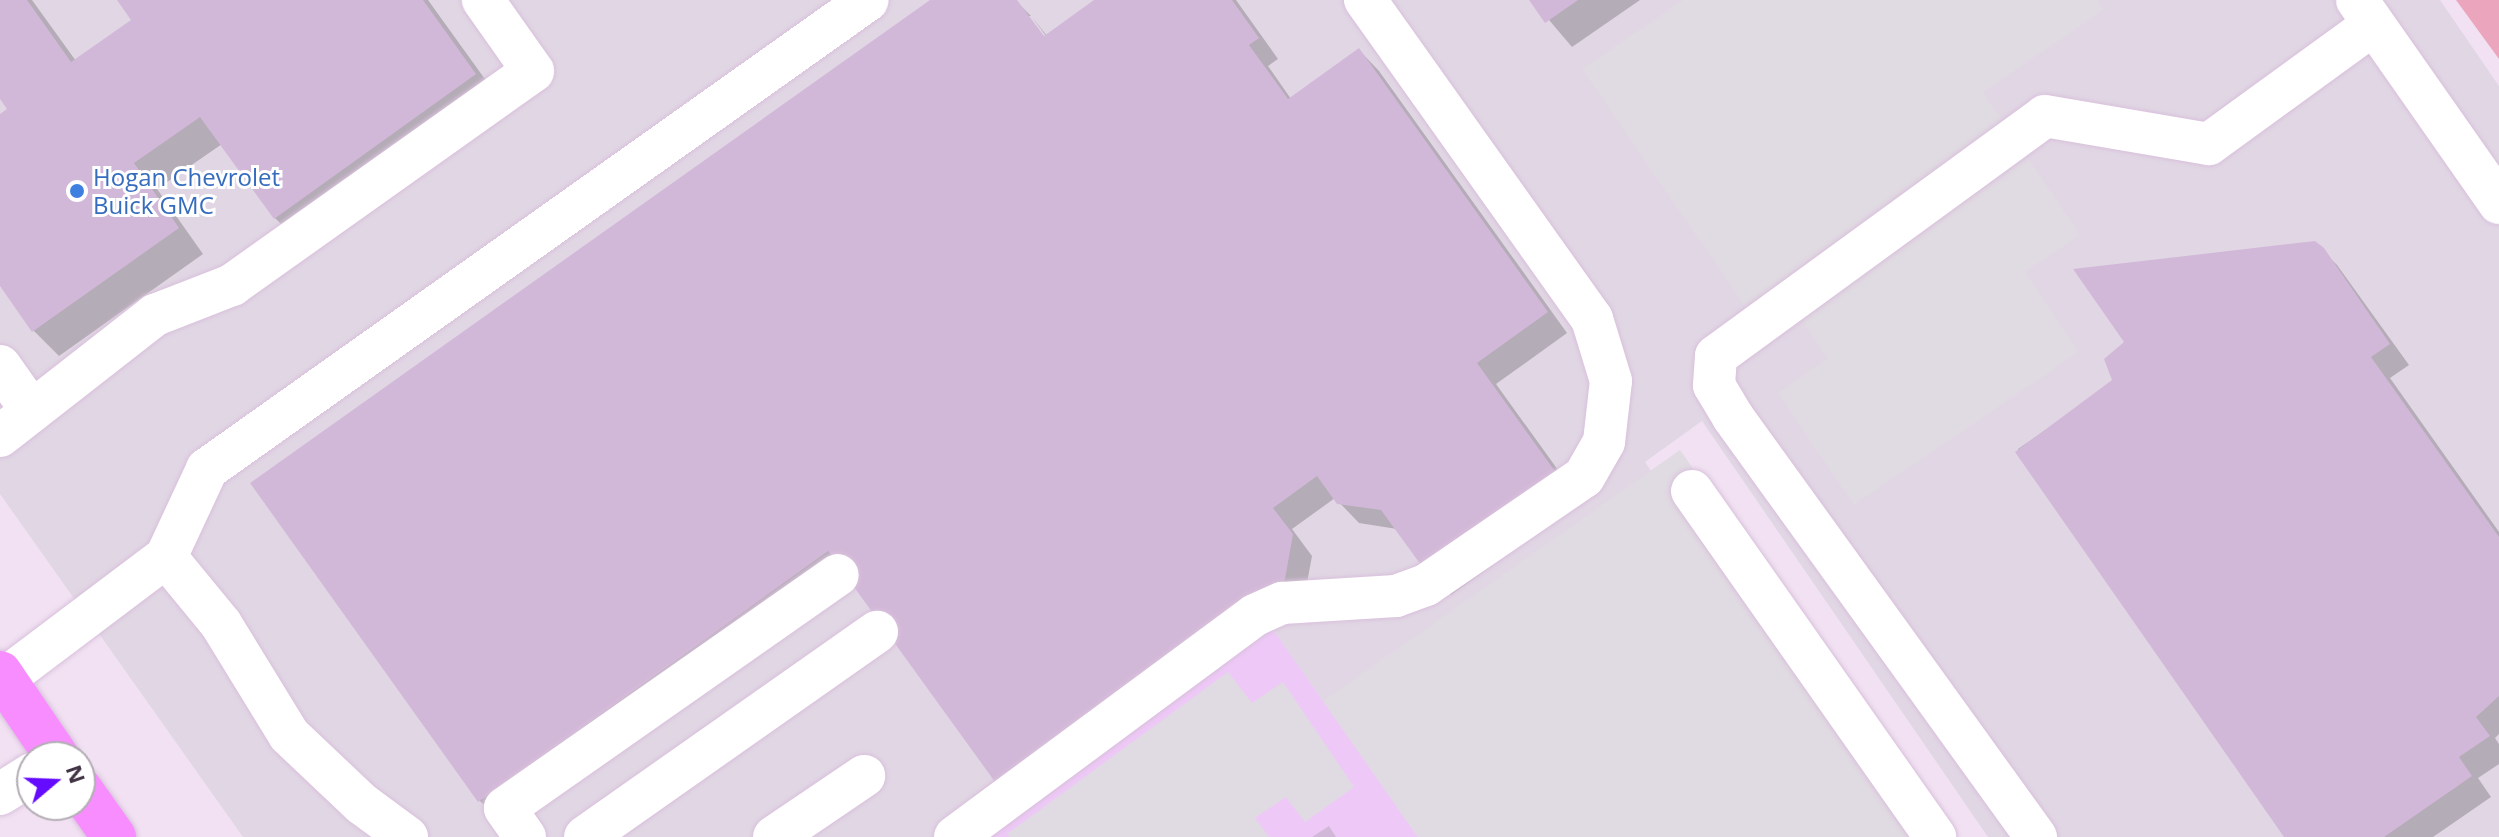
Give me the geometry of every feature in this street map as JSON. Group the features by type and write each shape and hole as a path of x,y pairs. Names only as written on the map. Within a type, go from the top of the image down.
{"main road":[{"path":"2,676 46,741"},
{"path":"96,812 114,837"}],"street":[{"path":"0,366 16,423 155,315 232,285 533,71 483,0"},
{"path":"2,676 166,557 207,469 868,0"},
{"path":"955,837 1255,615 1282,603 1396,596 1426,585 1584,477 1604,442 1611,381 1592,319 1365,0"},
{"path":"2036,837 1733,417 1714,385 1716,356 2045,116 2209,144 2365,13 2499,203"},
{"path":"1692,491 1935,837"},
{"path":"166,557 221,624 289,735 362,804 407,837"},
{"path":"525,837 505,808 838,575"},
{"path":"585,837 877,632"},
{"path":"774,837 864,776"}],"shaded area":[{"path":"0,0 2440,0 2499,86 2499,837 1988,837 1702,421 1645,462 1901,837 1418,837 1272,628 978,837 243,837 0,494"},
{"path":"1683,0 2097,0 2104,10 1983,92 2080,235 2025,272 2079,352 1854,505 1778,393 1827,358 1795,311 1763,333 1582,69"},
{"path":"2456,0 2499,0 2499,59"},
{"path":"1680,450 1952,837 1418,837 1323,701"},
{"path":"1272,627 1418,837 978,837"},
{"path":"1228,672 1252,703 1283,682 1354,787 1305,822 1286,797 1255,818 1269,837 1010,837 1007,834"}],"building":[{"name":"Hogan Chevrolet Buick GMC","path":"0,0 27,0 71,62 131,20 117,0 423,0 476,74 274,219 200,117 134,163 179,228 32,332 0,286 0,114 7,109 0,99"},
{"path":"930,0 1017,0 1044,36 1094,0 1232,0 1259,38 1249,45 1288,99 1359,48 1548,312 1477,363 1562,481 1429,576 1381,510 1337,504 1317,476 1273,508 1293,534 1285,579 998,786 828,551 478,802 250,483"},
{"path":"1529,0 1578,0 1545,23"},
{"path":"2315,241 2324,248 2390,344 2371,357 2499,537 2499,696 2476,717 2490,736 2459,757 2472,776 2384,837 2284,837 2015,452 2112,380 2104,359 2124,342 2073,269"},
{"path":"1329,826 1336,837 1312,837"}],"place":[{"name":"Hogan Chevrolet Buick GMC","path":"77,191"}]}
